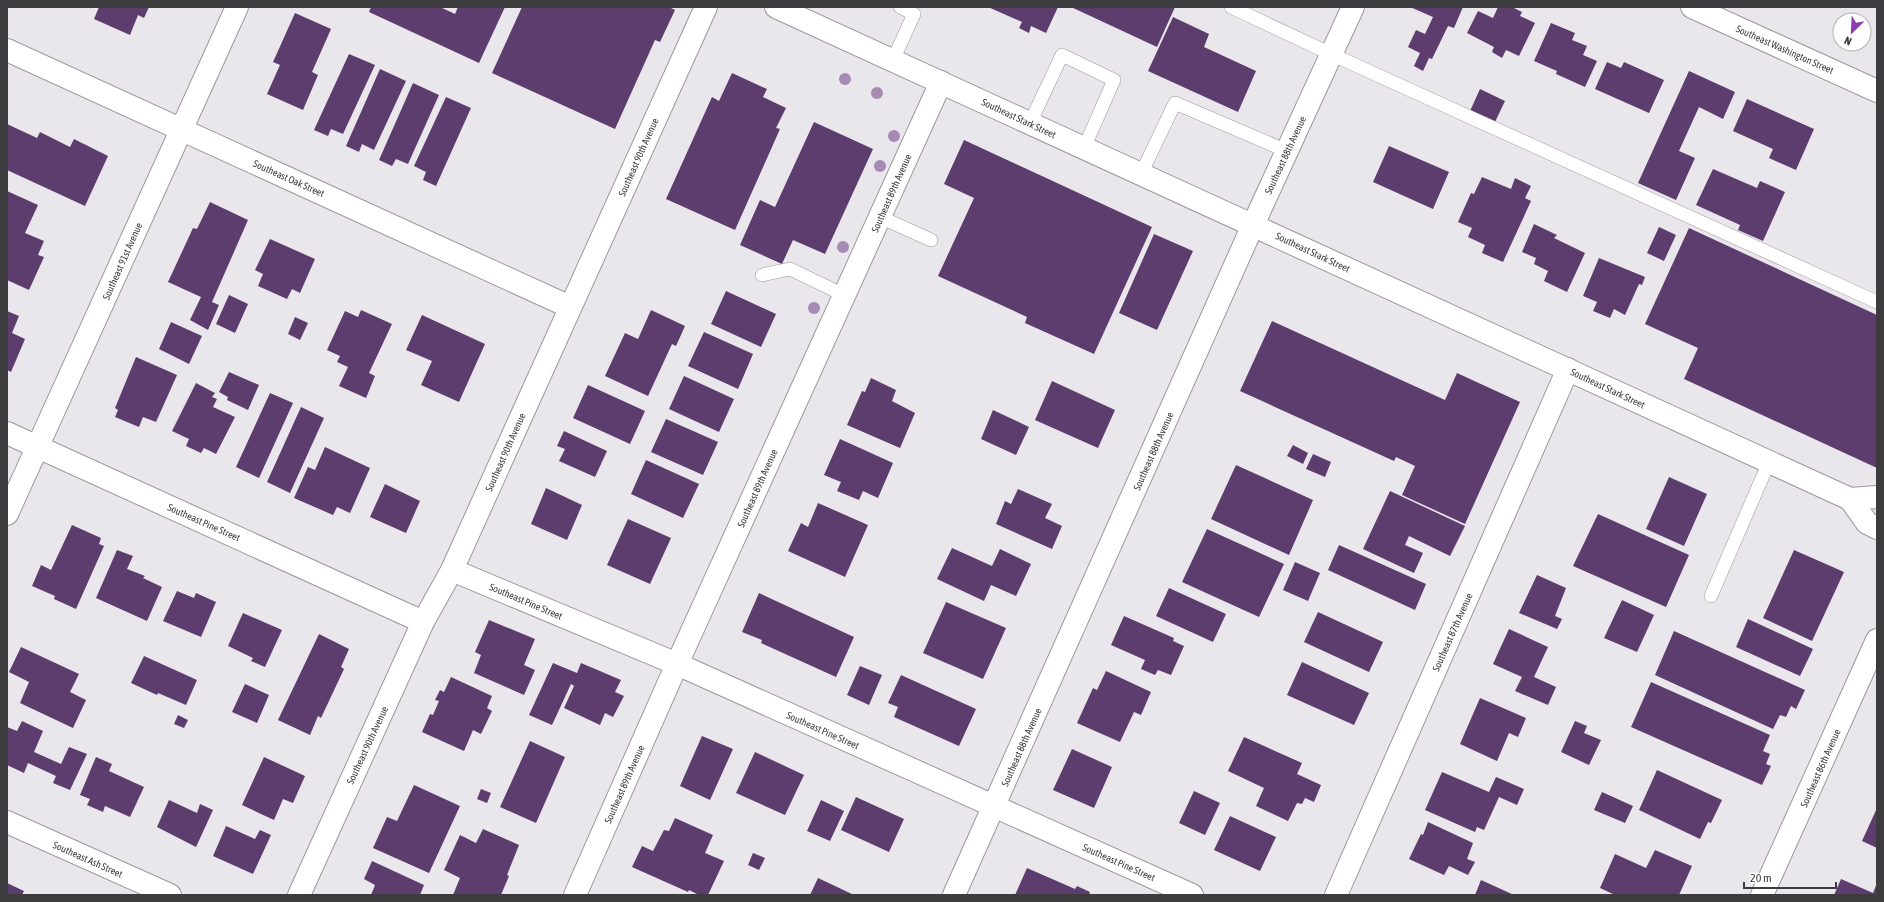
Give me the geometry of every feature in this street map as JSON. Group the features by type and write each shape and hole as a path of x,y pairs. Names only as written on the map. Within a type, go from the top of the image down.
{"street":[{"name":"Southeast 91st Avenue","path":"7,514 237,7"},
{"name":"Southeast 90th Avenue","path":"299,895 423,622 452,570 706,7"},
{"name":"Southeast 88th Avenue","path":"954,895 1253,225 1353,7"},
{"name":"Southeast Washington Street","path":"1692,7 1877,91"},
{"name":"Southeast Stark Street","path":"787,9 893,60 1850,499 1877,497"},
{"name":"Southeast Oak Street","path":"7,50 570,307"},
{"name":"Southeast 89th Avenue","path":"575,895 677,664 941,82"},
{"name":"Southeast 87th Avenue","path":"1336,895 1568,369"},
{"name":"Southeast Pine Street","path":"7,433 423,622"},
{"path":"1850,499 1867,523 1877,528"},
{"name":"Southeast Pine Street","path":"452,570 677,664 1192,895"},
{"name":"Southeast 86th Avenue","path":"1762,895 1877,640"},
{"name":"Southeast Ash Street","path":"7,822 170,895"}],"lane":[{"path":"893,60 914,14 900,7"},
{"path":"1231,7 1331,54 1877,302"},
{"path":"1030,123 1062,55 1114,80 1084,148"},
{"path":"1141,174 1175,103 1287,151"},
{"path":"880,217 931,240"},
{"path":"762,275 790,269 844,295"},
{"path":"1711,596 1769,462"}],"building":[{"path":"99,7 149,7 144,18 138,15 130,35 94,19"},
{"path":"371,7 440,7 455,14 458,7 505,7 479,63 369,12"},
{"path":"522,7 669,7 675,10 660,42 655,40 615,129 492,73"},
{"path":"988,7 1058,7 1046,33 1031,26 1029,33 1019,28 1022,22"},
{"path":"1071,7 1175,7 1157,47"},
{"path":"1410,7 1463,7 1454,28 1448,26 1432,59 1429,58 1423,71 1414,66 1420,53 1408,47 1416,30 1425,34 1433,17"},
{"path":"1498,7 1512,7 1522,12 1520,16 1535,23 1519,56 1506,50 1502,58 1492,52 1494,47 1467,33 1478,11 1493,18"},
{"path":"295,13 331,29 312,72 318,75 303,110 267,94 280,65 273,62"},
{"path":"1173,17 1209,34 1204,47 1256,71 1238,112 1148,71"},
{"path":"1551,23 1575,33 1572,40 1587,46 1583,55 1597,61 1585,87 1556,74 1557,71 1534,61"},
{"path":"349,54 375,65 343,134 331,129 328,136 314,130"},
{"path":"1607,62 1621,68 1624,62 1664,80 1649,113 1595,89"},
{"path":"380,69 406,81 374,150 362,144 359,152 346,146"},
{"path":"1689,71 1735,92 1723,119 1699,107 1679,151 1695,158 1676,200 1638,183"},
{"path":"732,73 767,89 763,97 786,108 776,128 780,129 735,230 666,199 712,97 719,101"},
{"path":"413,83 439,95 408,164 396,159 392,166 379,160"},
{"path":"1480,89 1505,101 1495,122 1470,111"},
{"path":"446,97 471,108 436,186 423,180 426,172 414,166"},
{"path":"1747,99 1814,129 1796,170 1769,158 1773,149 1733,131"},
{"path":"814,122 873,149 825,254 793,240 782,264 740,245 760,200 775,207"},
{"path":"7,124 37,138 40,132 70,147 74,139 108,156 85,206 7,170"},
{"path":"964,140 1152,227 1094,354 1025,323 1027,317 938,276 974,198 944,184"},
{"path":"1389,146 1449,172 1433,209 1373,182"},
{"path":"1713,169 1757,188 1760,181 1785,192 1763,241 1738,230 1740,225 1696,205"},
{"path":"1482,177 1511,189 1515,178 1531,186 1525,198 1531,201 1503,262 1482,253 1485,245 1468,237 1472,228 1458,222 1471,193 1474,194"},
{"path":"7,191 38,205 25,233 44,241 38,255 44,257 29,290 7,280"},
{"path":"210,202 248,220 212,302 219,305 208,330 190,320 201,297 168,282 193,228 197,229"},
{"path":"1534,224 1557,235 1554,238 1585,253 1567,292 1544,281 1548,271 1534,264 1536,258 1522,252"},
{"path":"1659,227 1676,235 1664,261 1647,253"},
{"path":"1689,228 1877,315 1877,468 1684,379 1698,348 1645,324"},
{"path":"1154,234 1193,251 1157,330 1119,313"},
{"path":"270,239 315,259 300,293 292,289 287,299 258,286 263,274 255,270"},
{"path":"1599,258 1645,277 1642,285 1639,284 1625,315 1614,309 1610,318 1593,311 1597,302 1583,296"},
{"path":"726,291 776,314 761,347 711,324"},
{"path":"229,295 248,304 235,333 216,324"},
{"path":"361,310 392,324 369,373 375,376 366,398 339,386 348,367 337,362 340,356 327,350 345,311 358,317"},
{"path":"651,310 685,326 676,346 672,344 648,396 605,376 625,333 638,339"},
{"path":"7,311 19,316 12,333 25,339 11,372 7,370"},
{"path":"422,315 485,344 459,402 421,385 432,361 406,350"},
{"path":"295,317 308,323 300,340 288,334"},
{"path":"1272,321 1445,400 1457,373 1520,402 1465,524 1402,495 1415,466 1396,457 1394,461 1240,391"},
{"path":"171,322 202,336 189,364 159,349"},
{"path":"704,332 753,354 738,389 688,366"},
{"path":"136,357 177,375 156,422 143,417 139,427 115,417 118,410 115,408"},
{"path":"229,372 259,385 248,410 227,400 228,397 219,392"},
{"path":"684,376 734,399 719,432 669,409"},
{"path":"871,378 896,390 892,401 915,413 900,448 847,425 862,391 865,392"},
{"path":"1052,381 1115,410 1098,448 1035,420"},
{"path":"196,383 215,393 212,397 217,399 213,407 235,417 216,454 204,448 201,453 186,446 189,439 172,431"},
{"path":"588,385 645,411 630,444 573,418"},
{"path":"270,393 293,403 259,478 236,467"},
{"path":"301,407 324,418 290,493 267,482"},
{"path":"993,410 1029,427 1016,455 981,439"},
{"path":"666,419 718,442 703,475 651,452"},
{"path":"564,431 607,451 595,477 559,461 565,449 557,446"},
{"path":"840,439 893,463 878,498 863,491 859,500 837,491 841,482 824,475"},
{"path":"1293,445 1308,453 1303,464 1287,456"},
{"path":"325,447 370,468 350,513 337,507 333,515 294,498 308,467 315,470"},
{"path":"1313,454 1331,462 1325,477 1306,469"},
{"path":"646,460 699,484 683,518 631,494"},
{"path":"1236,465 1313,500 1289,555 1211,519"},
{"path":"1669,477 1707,494 1684,546 1646,529"},
{"path":"385,484 420,501 406,533 370,517"},
{"path":"546,488 582,505 567,540 531,524"},
{"path":"1018,489 1052,504 1045,518 1062,526 1052,549 996,524 1005,501 1011,504"},
{"path":"1390,491 1465,526 1450,556 1409,536 1405,545 1423,553 1414,573 1363,549"},
{"path":"818,503 868,525 845,577 788,551 801,523 808,527"},
{"path":"1598,514 1689,555 1666,607 1573,566"},
{"path":"628,519 671,538 650,584 607,565"},
{"path":"72,525 101,538 99,544 104,546 76,609 54,599 55,596 32,586 41,565 51,570"},
{"path":"1207,529 1284,564 1259,617 1182,582"},
{"path":"1339,545 1426,584 1415,610 1328,570"},
{"path":"952,548 992,566 1000,549 1031,564 1016,596 991,585 984,601 937,579"},
{"path":"117,550 133,556 127,569 145,576 143,578 162,587 147,621 96,598"},
{"path":"1794,550 1844,572 1812,641 1763,618"},
{"path":"1295,562 1320,573 1308,601 1283,590"},
{"path":"1537,575 1566,588 1555,616 1562,619 1557,629 1519,613"},
{"path":"1169,588 1226,614 1213,642 1156,616"},
{"path":"177,591 194,598 196,593 216,602 201,637 163,621"},
{"path":"759,593 854,637 836,677 761,643 762,640 742,632"},
{"path":"1622,600 1654,615 1637,652 1604,638"},
{"path":"946,602 1006,628 983,679 923,653"},
{"path":"1318,612 1383,642 1369,672 1304,642"},
{"path":"243,613 282,630 265,667 251,661 253,658 228,646"},
{"path":"1124,616 1174,638 1173,641 1184,646 1171,675 1158,670 1155,675 1141,669 1145,660 1111,645"},
{"path":"1748,619 1813,649 1800,676 1736,647"},
{"path":"489,620 535,639 524,665 535,670 524,695 474,673 481,655 475,652"},
{"path":"1509,629 1548,647 1534,677 1556,687 1548,705 1515,691 1522,677 1493,664"},
{"path":"1674,631 1805,690 1796,709 1791,706 1786,717 1780,715 1773,729 1655,675"},
{"path":"319,634 349,649 341,667 344,669 321,718 318,716 310,735 278,720"},
{"path":"21,647 79,674 70,692 86,700 73,728 20,703 29,682 9,672"},
{"path":"144,656 197,680 186,705 158,693 157,695 131,683"},
{"path":"1302,662 1369,693 1354,725 1287,695"},
{"path":"553,663 577,673 581,663 621,680 615,692 624,696 613,717 605,713 600,725 564,708 574,686 571,684 552,725 529,715"},
{"path":"860,666 882,675 869,705 847,695"},
{"path":"1106,671 1151,692 1141,715 1134,712 1120,742 1077,723 1093,688 1097,690"},
{"path":"901,675 976,709 959,746 894,717 898,707 888,703"},
{"path":"451,677 492,696 487,708 492,711 481,734 473,730 464,751 422,732 430,714 433,715 439,701 435,700 440,690 444,692"},
{"path":"1651,682 1770,735 1763,751 1770,754 1766,764 1771,766 1762,785 1631,727"},
{"path":"245,684 269,695 257,723 232,712"},
{"path":"1480,698 1526,718 1518,737 1509,733 1497,761 1460,744"},
{"path":"178,715 188,720 184,728 174,724"},
{"path":"22,721 43,731 34,752 61,764 69,747 87,754 70,790 53,783 56,776 28,763 24,773 7,765 7,727 17,731"},
{"path":"1575,721 1587,726 1584,733 1601,740 1589,765 1561,752"},
{"path":"702,736 733,749 710,800 680,786"},
{"path":"1244,737 1302,763 1297,774 1321,785 1314,802 1305,798 1302,804 1297,803 1288,821 1256,806 1264,788 1228,771"},
{"path":"530,741 565,757 536,823 500,807"},
{"path":"1072,749 1112,767 1094,808 1053,790"},
{"path":"755,752 804,775 785,815 736,793"},
{"path":"96,757 112,764 109,771 144,787 130,817 105,806 103,812 87,805 90,799 80,795"},
{"path":"264,757 305,776 293,803 283,799 274,820 242,805"},
{"path":"1657,770 1722,800 1711,823 1708,822 1700,839 1639,810"},
{"path":"1442,772 1489,792 1496,777 1524,789 1517,805 1499,797 1484,830 1477,827 1475,832 1425,810"},
{"path":"414,785 460,806 429,873 373,848 387,817 397,821"},
{"path":"481,789 491,793 487,803 477,799"},
{"path":"1194,791 1220,803 1205,835 1179,823"},
{"path":"1602,792 1633,806 1625,823 1594,810"},
{"path":"856,797 904,819 889,852 841,830"},
{"path":"169,800 197,813 200,804 213,810 196,847 157,827"},
{"path":"821,800 844,811 830,841 807,831"},
{"path":"1877,808 1877,848 1862,841"},
{"path":"1230,816 1276,837 1260,871 1214,850"},
{"path":"675,818 713,835 705,853 724,861 708,895 699,895 689,890 688,892 632,867 642,846 653,851 664,830 669,831"},
{"path":"1428,822 1473,843 1467,859 1475,862 1468,875 1449,866 1444,875 1409,859 1421,834 1423,835"},
{"path":"226,826 255,839 260,830 271,835 253,874 213,856"},
{"path":"483,829 519,845 501,895 453,895 460,878 444,870 460,835 476,843"},
{"path":"1655,850 1692,866 1679,895 1615,895 1600,888 1615,854 1646,868"},
{"path":"753,853 765,858 759,870 748,865"},
{"path":"372,861 424,885 420,895 371,895 375,885 364,879"},
{"path":"1027,868 1075,889 1077,886 1090,892 1089,895 1015,895"},
{"path":"818,878 854,895 810,895"},
{"path":"1841,879 1873,893 1877,883 1877,895 1834,895"},
{"path":"1481,880 1514,895 1475,895"},
{"path":"7,883 24,891 22,895 7,895"}]}
